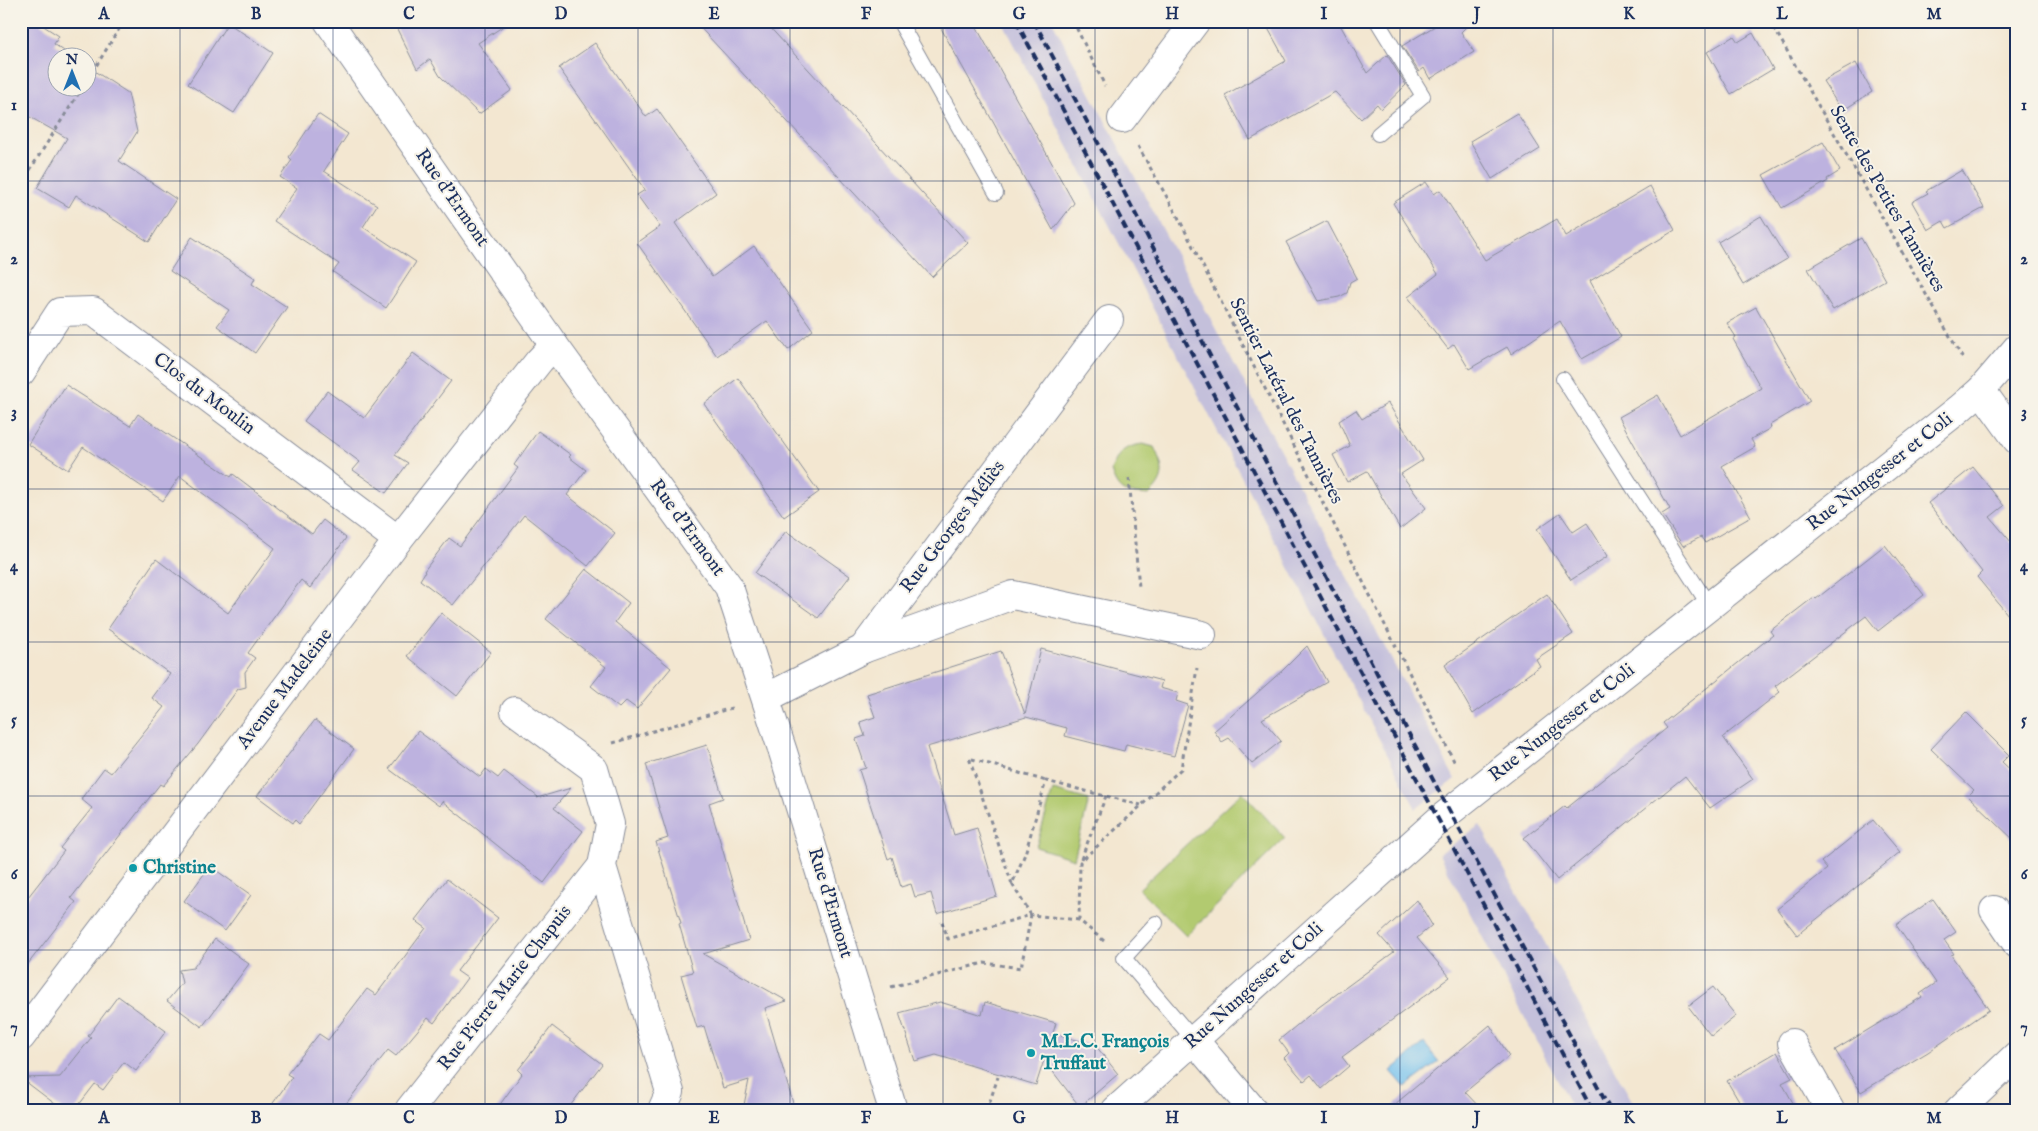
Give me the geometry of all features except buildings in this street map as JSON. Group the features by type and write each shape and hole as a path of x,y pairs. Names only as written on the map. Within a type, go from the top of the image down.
{"street":[{"name":"Rue d'Ermont","path":"328,21 554,345 729,587 766,698 892,1110"},
{"path":"1122,119 1196,21"},
{"name":"Clos du Moulin","path":"21,372 60,312 93,311 398,540"},
{"name":"Rue Georges Méliès","path":"766,698 862,649 1109,320"},
{"name":"Avenue Madeleine","path":"21,1037 398,540 539,361 554,345"},
{"name":"Rue Nungesser et Coli","path":"1116,1110 1439,820 1981,390 2017,348"},
{"path":"1981,390 2017,440"},
{"path":"862,649 1013,596 1202,635"},
{"path":"514,711 594,769"},
{"name":"Rue Pierre Marie Chapuis","path":"594,769 610,824 602,866 670,1092 662,1110"},
{"name":"Rue Pierre Marie Chapuis","path":"409,1110 602,866"},
{"path":"1994,910 2017,944"},
{"path":"1194,1040 1252,1110"},
{"path":"1792,1044 1830,1110"},
{"path":"1959,1110 2017,1055"}],"lane":[{"path":"899,21 996,193"},
{"path":"1377,21 1423,96 1378,134"},
{"path":"1563,379 1710,606"},
{"path":"1156,923 1124,958 1194,1040"}],"path":[{"path":"98,63 124,21"},
{"name":"Sentier Latéral des Tannières","path":"1073,21 1122,119 1177,215 1450,755 1472,794"},
{"name":"Sente des Petites Tannières","path":"1770,21 1981,390"},
{"path":"21,184 76,98"},
{"path":"1128,478 1143,622"},
{"path":"1080,862 1181,769 1202,635"},
{"path":"594,769 607,745 766,698"},
{"path":"858,995 984,963 1021,968 1031,915 1012,884 969,758 1046,781 1142,805"},
{"path":"1012,884 1025,854 1046,781"},
{"path":"1079,920 1080,862 1106,796"},
{"path":"941,919 948,939 1031,915 1079,920 1124,958"},
{"path":"986,1110 998,1077"}],"shaded area":[{"path":"1002,21 1052,21 1455,779 1416,809"},
{"path":"1480,825 1637,1110 1573,1110 1439,854"}],"green space":[{"path":"1143,444 1154,447 1162,467 1159,483 1149,495 1129,493 1120,489 1111,471 1116,459 1122,452 1130,447"},
{"path":"1053,790 1089,800 1074,859 1036,847"},
{"path":"1242,792 1285,838 1186,936 1139,889"}],"water":[{"path":"1424,1043 1439,1062 1405,1087 1391,1071"}],"railway":[{"path":"1016,21 1592,1110"},
{"path":"1034,21 1450,812 1610,1110"}],"place":[{"name":"Christine","path":"133,868"},
{"name":"M.L.C. François Truffaut","path":"1031,1053"}]}
